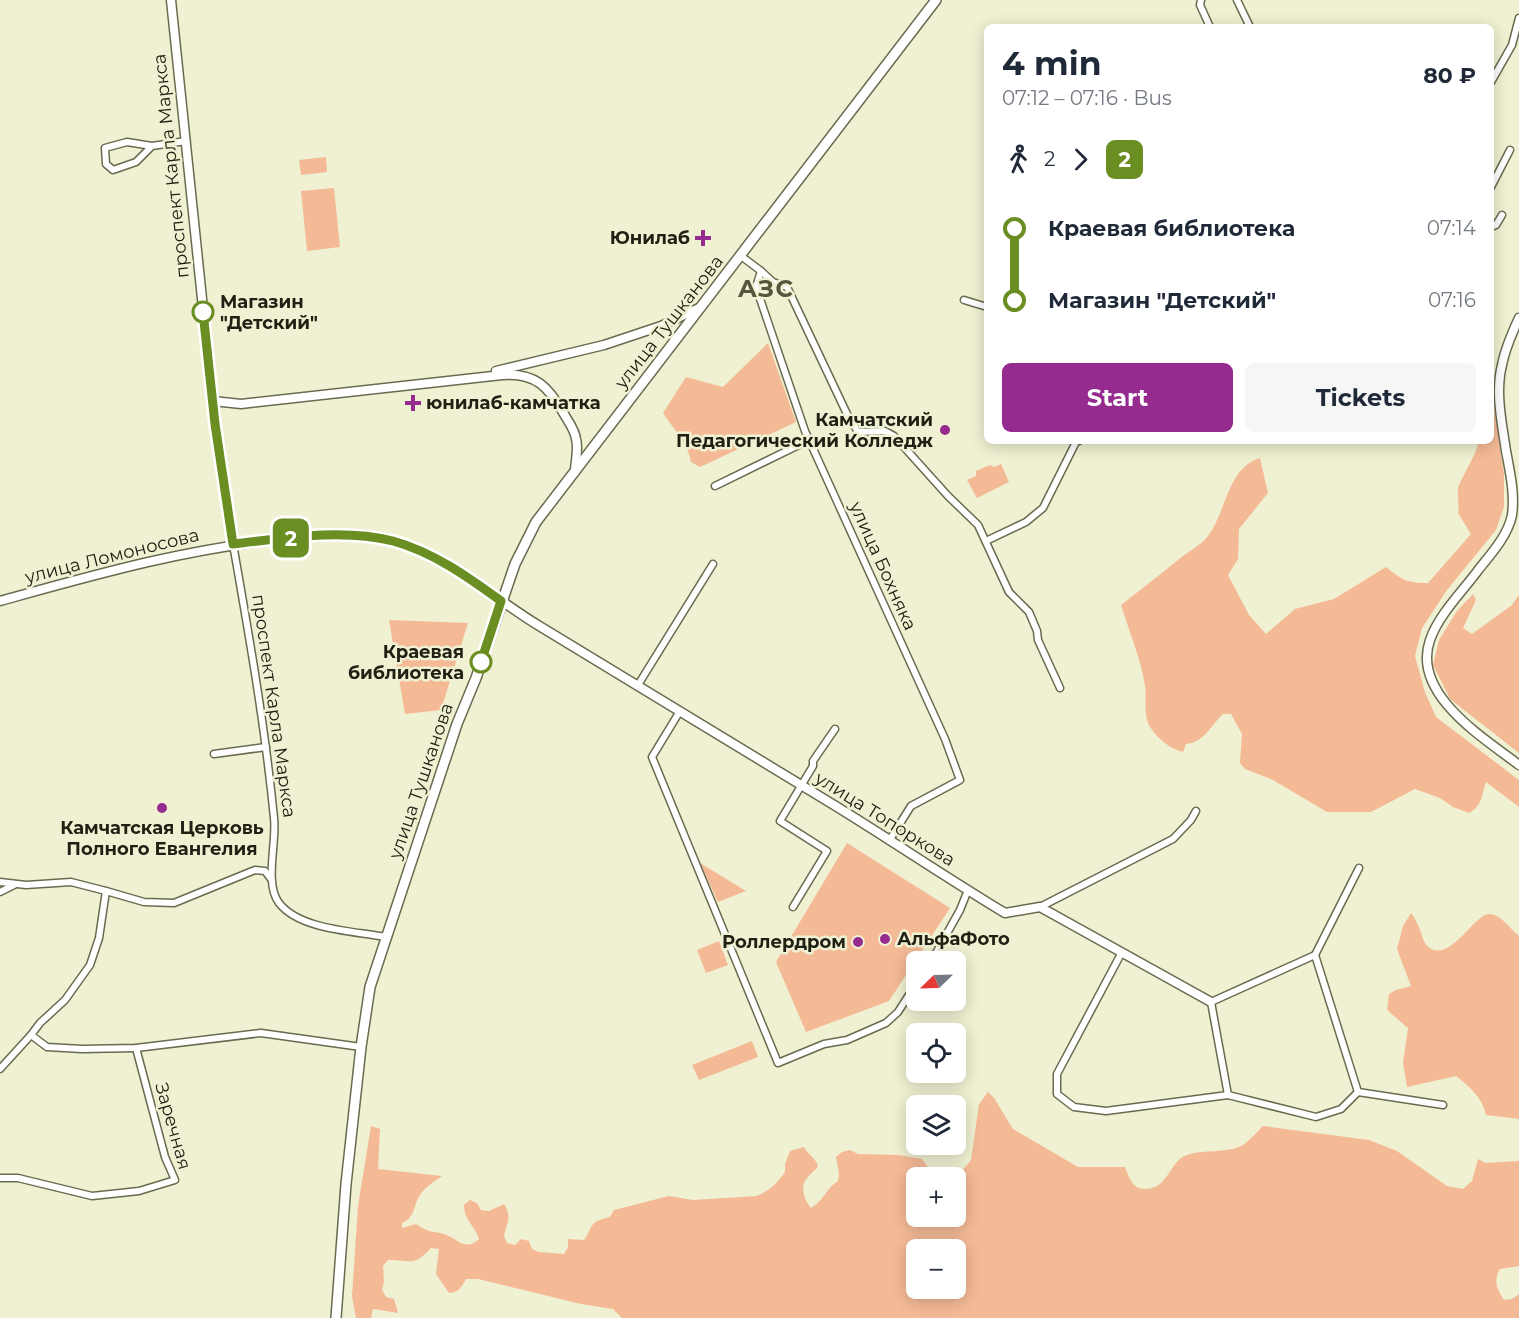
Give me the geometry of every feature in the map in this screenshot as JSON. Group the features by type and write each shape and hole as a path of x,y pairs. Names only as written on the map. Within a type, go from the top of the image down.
{"main road":[{"name":"проспект Карла Маркса","path":"171,0 213,401 233,544"},
{"name":"улица Тушканова","path":"336,1318 343,1218 361,1047 370,987 457,724 476,678 514,564 536,522 936,0"},
{"path":"467,378 604,345 661,326 701,307"},
{"path":"1519,318 1502,363 1500,385 1513,496 1510,521 1495,548 1437,624 1430,639 1428,656 1432,679 1447,706 1463,722 1519,765"},
{"path":"213,401 241,404 511,374 531,378 543,384 559,404 577,440 575,472"},
{"name":"улица Ломоносова","path":"0,601 194,551 233,544 325,536 371,537 392,541 443,562 501,601"},
{"name":"улица Топоркова","path":"501,601 1005,913 1040,907"},
{"path":"1040,907 1211,1002"}],"street":[{"path":"1202,0 1200,5 1209,24"},
{"path":"1237,0 1249,24"},
{"path":"1494,77 1512,45 1519,18"},
{"path":"152,146 136,162 114,170 105,164 105,148 127,142 152,146 186,141"},
{"path":"1494,181 1510,150"},
{"path":"1494,226 1502,215"},
{"path":"741,256 773,282 787,287 847,414 858,432 885,431 894,436 948,496 978,525 1009,592 1029,612 1037,631 1038,640 1060,688"},
{"name":"улица Бохняка","path":"761,271 756,287 809,440 945,739 960,780 911,806 890,841"},
{"path":"964,300 984,306"},
{"path":"716,486 809,440"},
{"path":"986,541 1026,522 1043,508 1075,444"},
{"name":"проспект Карла Маркса","path":"233,544 266,747 276,832 272,879 275,895 280,904 302,920 316,925 385,937"},
{"path":"638,686 713,564"},
{"path":"680,711 652,757 778,1063 824,1044 847,1040 886,1023 898,1012 906,1000"},
{"path":"793,907 827,850 780,821 813,766 813,761 835,729"},
{"path":"214,754 266,747"},
{"path":"1040,907 1173,838 1191,820 1196,811"},
{"path":"1228,1095 1211,1002 1315,955 1359,868"},
{"path":"0,882 15,885 71,882 144,902 174,903 255,870 265,871 272,879"},
{"path":"0,892 15,885"},
{"path":"937,951 960,910 968,890"},
{"path":"0,1069 40,1023 65,1000 90,965 99,938 106,891"},
{"path":"1122,952 1058,1074 1056,1094 1074,1107 1107,1112 1228,1095 1316,1117 1341,1109 1358,1092"},
{"path":"1315,955 1358,1092"},
{"path":"31,1035 47,1047 82,1049 136,1048 261,1033 361,1047"},
{"name":"Заречная","path":"0,1178 18,1178 92,1196 139,1191 175,1180 165,1157 136,1048"},
{"path":"1358,1092 1443,1105"}],"shaded area":[{"path":"326,157 327,172 301,175 299,160"},
{"path":"334,188 340,247 307,251 301,191"},
{"path":"768,343 796,422 700,467 691,462 684,443 663,413 686,377 723,387"},
{"path":"1494,406 1504,475 1504,507 1496,530 1447,590 1422,628 1415,656 1425,692 1436,717 1519,780 1519,807 1486,782 1479,804 1469,813 1453,807 1440,798 1415,789 1371,812 1327,812 1273,780 1245,769 1240,763 1242,734 1231,714 1223,714 1203,737 1186,744 1183,752 1160,739 1148,722 1143,677 1121,605 1206,539 1234,480 1249,463 1260,458 1268,493 1239,529 1238,559 1228,575 1249,615 1266,634 1295,609 1334,599 1386,567 1405,580 1428,583 1471,534 1458,513 1458,488 1478,444 1494,444"},
{"path":"1001,464 1009,482 977,498 967,480 976,476 976,471 990,465 994,467"},
{"path":"1473,594 1476,600 1463,628 1472,634 1512,605 1519,595 1519,753 1450,699 1433,665 1439,640 1457,611"},
{"path":"389,620 468,623 441,710 405,714"},
{"name":"Роллердром","path":"847,843 950,908 922,951 906,951 906,975 889,1001 806,1032 776,962"},
{"path":"700,863 746,891 718,902"},
{"path":"1411,913 1425,944 1435,950 1452,945 1483,916 1489,914 1501,919 1519,936 1519,1119 1486,1115 1471,1088 1456,1076 1407,1087 1403,1063 1408,1028 1387,1010 1389,994 1411,986 1397,949 1403,926"},
{"path":"719,941 728,965 706,973 697,950"},
{"path":"752,1041 758,1057 699,1080 692,1065"},
{"path":"988,1092 1013,1129 1078,1167 1125,1167 1134,1185 1145,1189 1159,1185 1181,1158 1194,1153 1237,1148 1246,1143 1263,1126 1369,1140 1397,1151 1447,1186 1463,1189 1472,1181 1478,1159 1486,1163 1519,1161 1519,1266 1500,1269 1496,1281 1504,1300 1512,1299 1519,1294 1519,1318 622,1318 613,1309 581,1304 478,1279 466,1279 459,1289 449,1293 436,1274 439,1249 431,1248 416,1260 388,1260 383,1266 382,1290 386,1297 394,1299 398,1313 373,1309 371,1318 356,1318 352,1296 358,1206 371,1126 380,1129 378,1169 442,1176 422,1192 410,1218 402,1223 402,1228 416,1224 462,1243 470,1244 479,1239 466,1215 464,1205 470,1200 477,1203 481,1210 489,1211 504,1204 508,1216 504,1236 507,1243 515,1245 521,1239 529,1241 532,1249 539,1252 564,1254 568,1247 568,1239 584,1240 593,1224 610,1217 614,1210 669,1196 693,1200 761,1194 773,1186 785,1172 785,1164 790,1151 804,1147 818,1166 805,1180 803,1188 806,1201 811,1208 838,1181 836,1157 842,1152 850,1150 858,1154 899,1155 922,1159 927,1167 906,1167 906,1227 966,1227 965,1167 971,1160 979,1104"}],"bus line":[{"name":"2","path":"203,312 215,424 233,544 325,536 378,538 408,546 443,562 472,579 501,601 481,662"}],"place":[{"name":"Юнилаб","path":"703,238"},
{"name":"Магазин \"Детский\"","path":"203,312"},
{"name":"юнилаб-камчатка","path":"413,403"},
{"name":"Камчатский Педагогический Колледж","path":"945,430"},
{"name":"Краевая библиотека","path":"481,662"},
{"name":"Камчатская Церковь Полного Евангелия","path":"162,808"},
{"name":"АльфаФото","path":"885,939"},
{"name":"Роллердром","path":"858,942"}],"district":[{"name":"АЗС","path":"766,288"}]}
